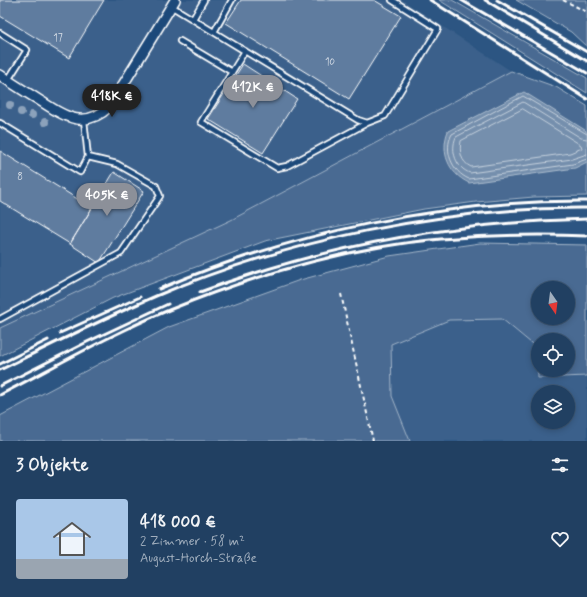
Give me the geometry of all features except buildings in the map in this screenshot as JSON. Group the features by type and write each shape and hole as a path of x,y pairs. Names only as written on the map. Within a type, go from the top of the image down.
{"street":[{"path":"4,78 64,116 84,120 102,114 110,106 173,3"}],"lane":[{"path":"193,19 204,0"},
{"path":"214,32 232,0"},
{"path":"245,51 201,122 277,168 287,166 367,123 385,116 438,29 392,0"},
{"path":"173,3 193,19 214,32 358,120 367,123"},
{"path":"0,33 26,50 4,78"},
{"path":"180,41 232,72"},
{"path":"0,123 80,172 88,157 84,120"},
{"path":"0,319 121,253 160,196 156,186 117,164 88,157"}],"path":[{"path":"563,0 587,12"},
{"path":"582,9 587,9"},
{"path":"341,294 373,441"}],"shaded area":[{"path":"0,0 402,0 511,71 231,220 0,328"},
{"path":"439,0 452,0 587,78 587,93"},
{"path":"516,0 587,0 587,47 571,32"},
{"path":"511,71 556,87 587,106 587,196 534,197 476,202 424,209 265,241 113,298 0,356 0,328 231,220"},
{"path":"480,243 587,245 587,376 575,376 575,333 531,333 531,343 502,319 449,320 391,344 392,396 410,441 0,441 0,416 169,327 300,280 389,256"},
{"path":"502,319 531,343 531,377 587,376 587,441 410,441 392,396 391,344 449,320"},
{"path":"538,377 562,377 538,378"}],"water":[{"path":"524,92 585,130 587,133 587,162 575,168 469,183 462,179 451,168 448,161 445,147 448,131"}],"railway":[{"path":"430,0 587,99"},
{"path":"461,0 587,73"},
{"path":"485,0 587,61"},
{"path":"497,0 587,52"},
{"path":"159,289 209,269 261,251 314,236 368,224 478,206 533,202 587,201"},
{"path":"0,370 156,296 259,258 313,243 367,231 478,213 533,209 587,208"},
{"path":"200,292 247,275 294,261 390,239 488,225 587,219"},
{"path":"0,395 147,319 235,285 302,264 371,249 441,239 514,235 587,236"},
{"path":"60,333 140,297"},
{"path":"0,386 87,342 168,304"},
{"path":"0,364 48,340"}]}
